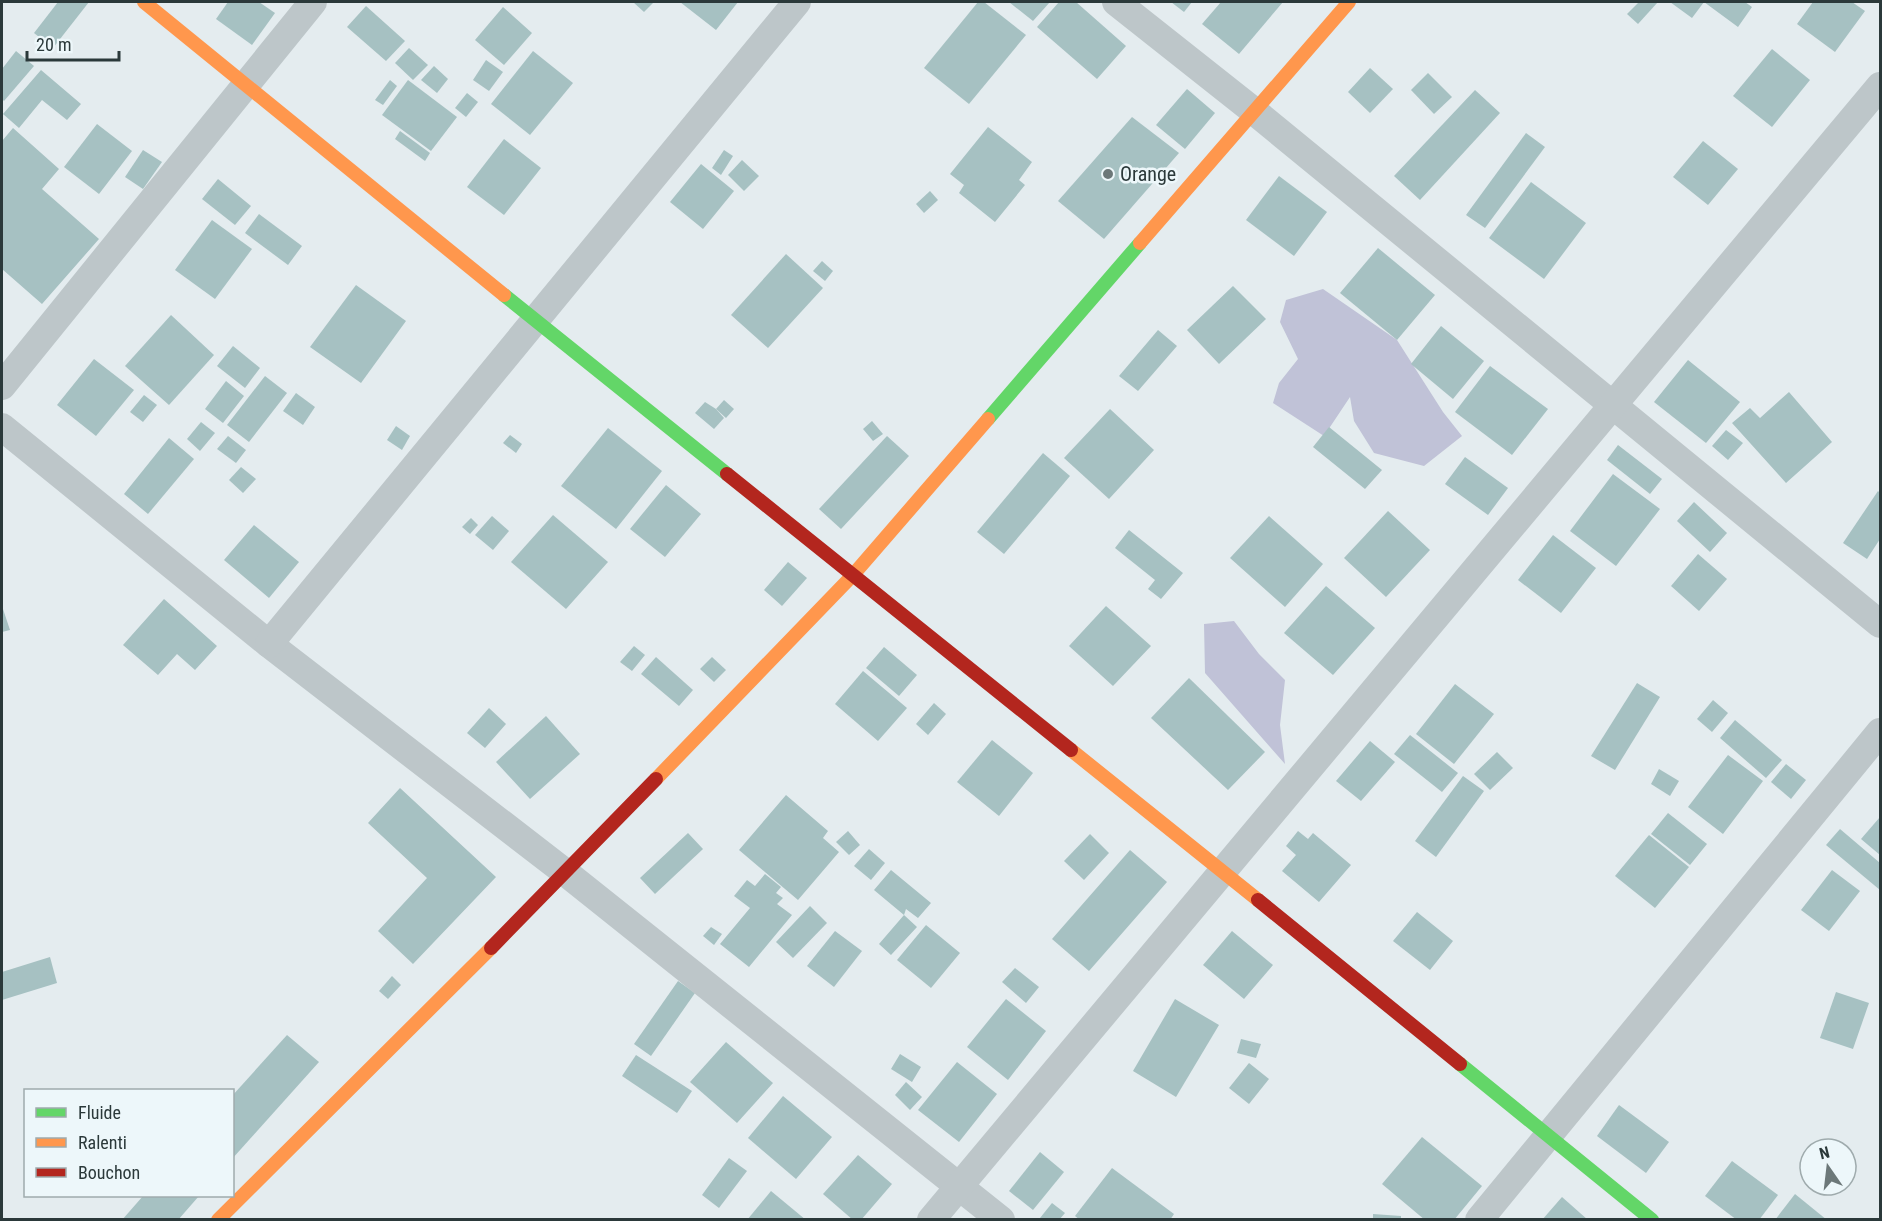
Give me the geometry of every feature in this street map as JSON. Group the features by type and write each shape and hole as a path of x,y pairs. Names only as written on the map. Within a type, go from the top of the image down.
{"street":[{"path":"144,2 1652,1220"},
{"path":"2,386 313,2"},
{"path":"269,644 797,2"},
{"path":"1116,2 1255,112 1881,624"},
{"path":"218,1220 566,873 853,576 1349,2"},
{"path":"931,1220 1881,86"},
{"path":"2,427 269,644 566,873 1001,1220"},
{"path":"1479,1220 1881,732"}],"shaded area":[{"path":"1323,289 1397,340 1443,412 1462,436 1424,466 1374,453 1354,421 1350,397 1324,436 1273,403 1279,383 1298,359 1280,322 1286,300"},
{"path":"1234,621 1259,654 1285,680 1280,725 1285,764 1205,673 1204,624"}],"building":[{"path":"58,2 89,2 53,48 34,33"},
{"path":"228,2 259,2 275,13 252,45 216,19"},
{"path":"633,2 654,2 644,12"},
{"path":"680,2 738,2 716,30"},
{"path":"978,2 984,2 1026,35 969,104 924,68"},
{"path":"1009,2 1050,2 1033,21"},
{"path":"1059,2 1076,2 1126,46 1097,79 1037,27"},
{"path":"1171,2 1192,2 1184,12"},
{"path":"1221,2 1283,2 1239,54 1202,24"},
{"path":"1639,2 1658,2 1638,24 1627,14"},
{"path":"1670,2 1704,2 1692,18"},
{"path":"1704,2 1745,2 1752,7 1738,27"},
{"path":"1813,2 1852,2 1865,11 1835,52 1797,24"},
{"path":"366,6 405,41 386,61 347,27"},
{"path":"503,7 532,33 504,65 475,40"},
{"path":"409,48 428,65 413,80 395,63"},
{"path":"1772,49 1810,80 1772,127 1733,96"},
{"path":"16,51 34,66 4,101 2,99 2,69"},
{"path":"533,51 573,83 530,135 491,104"},
{"path":"486,60 503,72 489,91 473,80"},
{"path":"434,66 448,79 437,93 421,80"},
{"path":"1370,68 1393,89 1370,113 1348,92"},
{"path":"41,70 81,104 67,120 42,100 19,128 3,114"},
{"path":"1428,73 1452,97 1434,114 1411,90"},
{"path":"390,80 397,86 383,105 375,100"},
{"path":"408,80 457,117 431,151 382,115"},
{"path":"1187,89 1215,113 1185,149 1156,125"},
{"path":"1475,90 1500,113 1420,200 1394,176"},
{"path":"467,93 478,102 466,117 455,108"},
{"path":"1132,117 1179,153 1104,239 1058,201"},
{"path":"97,124 132,151 99,194 64,167"},
{"path":"988,127 1032,162 1019,180 1025,185 995,222 959,193 964,185 950,174"},
{"path":"13,128 59,169 42,189 99,239 42,304 2,269 2,141"},
{"path":"400,131 430,153 425,161 395,139"},
{"path":"1526,133 1545,147 1485,228 1466,215"},
{"path":"504,139 541,168 504,215 467,187"},
{"path":"1703,141 1738,169 1708,205 1673,177"},
{"path":"143,150 162,162 143,189 125,177"},
{"path":"724,150 733,156 721,175 712,168"},
{"path":"742,160 759,176 744,191 728,175"},
{"path":"701,164 734,191 703,229 670,202"},
{"path":"1279,176 1327,212 1294,256 1246,220"},
{"path":"218,179 251,206 235,225 202,199"},
{"path":"1531,182 1586,223 1544,279 1489,238"},
{"path":"930,191 938,200 924,213 916,204"},
{"path":"259,214 302,246 288,265 245,233"},
{"path":"212,220 252,249 215,299 175,270"},
{"path":"1378,248 1435,295 1397,340 1340,293"},
{"path":"786,254 823,288 768,348 731,315"},
{"path":"822,261 833,271 825,281 813,271"},
{"path":"356,285 406,321 361,383 310,347"},
{"path":"1233,286 1266,319 1219,364 1187,330"},
{"path":"171,315 214,355 169,405 125,366"},
{"path":"1441,326 1484,361 1453,399 1411,364"},
{"path":"1158,330 1177,346 1138,391 1119,376"},
{"path":"233,346 260,368 245,388 217,366"},
{"path":"94,359 134,390 96,436 57,405"},
{"path":"1688,360 1740,402 1706,443 1654,402"},
{"path":"1490,366 1548,409 1512,455 1455,412"},
{"path":"265,376 287,393 249,442 227,425"},
{"path":"226,381 244,396 223,423 205,409"},
{"path":"1789,392 1832,442 1786,483 1732,423 1750,408 1760,418"},
{"path":"296,393 315,407 303,425 283,411"},
{"path":"144,395 157,405 143,422 130,412"},
{"path":"724,400 734,409 726,418 716,409"},
{"path":"705,402 724,418 714,429 695,413"},
{"path":"1110,409 1154,450 1109,499 1064,458"},
{"path":"872,421 883,434 873,441 863,429"},
{"path":"201,422 215,433 200,451 187,439"},
{"path":"396,426 410,436 402,450 387,440"},
{"path":"1329,427 1382,470 1365,489 1313,447"},
{"path":"608,428 662,471 616,529 561,486"},
{"path":"1726,430 1743,443 1728,460 1712,446"},
{"path":"510,435 522,444 516,453 503,443"},
{"path":"228,436 246,450 236,463 217,449"},
{"path":"887,436 909,456 841,529 819,509"},
{"path":"169,438 194,459 148,514 124,494"},
{"path":"1618,445 1662,479 1650,494 1607,460"},
{"path":"1043,453 1070,476 1004,554 977,532"},
{"path":"1465,457 1508,488 1488,515 1445,484"},
{"path":"241,467 256,479 243,493 229,480"},
{"path":"1613,474 1660,509 1616,566 1570,531"},
{"path":"666,485 701,514 665,557 630,529"},
{"path":"1878,491 1880,493 1880,539 1867,559 1843,543"},
{"path":"1694,502 1727,533 1710,552 1677,521"},
{"path":"1388,511 1430,550 1386,597 1344,558"},
{"path":"553,515 608,562 566,609 511,562"},
{"path":"492,516 509,531 493,550 475,535"},
{"path":"1269,516 1323,564 1285,607 1230,558"},
{"path":"471,518 478,525 470,534 462,527"},
{"path":"254,525 299,562 269,598 224,560"},
{"path":"1129,530 1183,573 1161,599 1148,589 1155,580 1115,548"},
{"path":"1553,535 1596,568 1561,613 1518,580"},
{"path":"1698,554 1727,579 1699,611 1671,586"},
{"path":"788,562 807,578 782,606 764,590"},
{"path":"1326,586 1375,628 1333,675 1284,633"},
{"path":"164,599 217,646 195,670 177,654 158,675 123,645"},
{"path":"2,606 10,630 2,632"},
{"path":"1106,606 1151,646 1113,686 1069,646"},
{"path":"634,646 645,655 632,671 620,662"},
{"path":"884,647 917,675 899,696 866,668"},
{"path":"656,657 693,690 679,706 641,674"},
{"path":"712,657 726,670 714,682 700,669"},
{"path":"863,671 907,708 878,741 835,704"},
{"path":"1189,678 1265,752 1228,790 1151,718"},
{"path":"1637,683 1660,697 1615,770 1591,756"},
{"path":"1455,684 1494,714 1454,764 1416,734"},
{"path":"1713,700 1728,713 1712,732 1697,719"},
{"path":"934,703 946,714 928,735 916,724"},
{"path":"489,708 506,724 485,748 467,733"},
{"path":"546,716 580,754 530,799 496,762"},
{"path":"1735,720 1782,760 1766,778 1720,738"},
{"path":"1410,735 1458,773 1442,792 1394,754"},
{"path":"992,740 1033,773 999,816 957,782"},
{"path":"1370,741 1395,762 1361,801 1336,781"},
{"path":"1497,752 1513,768 1490,790 1474,774"},
{"path":"1728,755 1763,781 1723,834 1688,807"},
{"path":"1786,764 1806,780 1791,799 1771,782"},
{"path":"1659,769 1679,781 1670,796 1651,784"},
{"path":"1463,776 1484,791 1436,857 1415,841"},
{"path":"400,788 496,877 413,964 378,931 427,878 368,823"},
{"path":"786,795 828,831 823,838 839,852 798,900 739,850"},
{"path":"1668,813 1707,844 1690,865 1651,834"},
{"path":"1880,817 1880,855 1861,839"},
{"path":"1840,829 1880,863 1880,890 1826,845"},
{"path":"848,831 860,845 849,855 836,842"},
{"path":"1298,831 1308,839 1313,833 1351,865 1319,902 1282,871 1296,855 1286,846"},
{"path":"688,833 703,849 655,894 640,878"},
{"path":"1090,834 1109,853 1084,880 1064,861"},
{"path":"1649,835 1689,867 1655,908 1615,876"},
{"path":"869,849 885,863 871,880 854,866"},
{"path":"1130,850 1167,882 1089,971 1052,939"},
{"path":"891,870 931,903 918,918 906,909 904,915 874,890"},
{"path":"1832,870 1860,891 1829,931 1801,910"},
{"path":"765,874 781,887 776,893 783,898 777,904 792,915 749,967 720,944 750,908 734,896 747,880 755,886"},
{"path":"810,906 827,923 793,958 776,942"},
{"path":"1417,912 1453,941 1430,970 1393,941"},
{"path":"904,915 917,927 891,955 879,944"},
{"path":"926,925 960,953 931,988 897,960"},
{"path":"711,927 722,934 714,945 703,936"},
{"path":"835,931 862,951 834,987 807,966"},
{"path":"1232,931 1273,965 1244,999 1203,965"},
{"path":"50,957 57,983 2,1000 2,972"},
{"path":"1015,968 1039,987 1026,1003 1002,982"},
{"path":"392,976 401,985 388,999 379,991"},
{"path":"678,981 695,993 651,1056 634,1044"},
{"path":"1836,992 1869,1003 1853,1049 1820,1038"},
{"path":"1006,999 1046,1031 1008,1080 967,1047"},
{"path":"1175,999 1219,1025 1176,1097 1133,1071"},
{"path":"287,1035 319,1062 234,1157 234,1094"},
{"path":"1241,1039 1261,1044 1256,1058 1237,1053"},
{"path":"726,1042 773,1083 737,1123 690,1082"},
{"path":"900,1054 921,1067 912,1082 891,1069"},
{"path":"636,1055 692,1091 677,1113 622,1076"},
{"path":"957,1062 997,1094 959,1142 918,1110"},
{"path":"1249,1063 1269,1079 1249,1104 1229,1088"},
{"path":"906,1082 922,1097 910,1110 895,1095"},
{"path":"783,1096 832,1137 796,1179 748,1138"},
{"path":"1619,1105 1669,1142 1646,1173 1597,1136"},
{"path":"1422,1137 1482,1186 1454,1220 1425,1220 1382,1184"},
{"path":"1040,1152 1064,1172 1033,1210 1009,1191"},
{"path":"858,1155 892,1184 861,1220 853,1220 823,1194"},
{"path":"729,1158 747,1171 719,1208 702,1195"},
{"path":"1732,1161 1778,1195 1759,1220 1737,1220 1705,1196"},
{"path":"1112,1168 1174,1214 1170,1220 1080,1220 1075,1216"},
{"path":"771,1191 806,1220 747,1220"},
{"path":"1795,1194 1827,1220 1775,1220"},
{"path":"142,1197 198,1197 178,1220 122,1220"},
{"path":"1562,1197 1588,1220 1542,1220"},
{"path":"1052,1203 1065,1213 1059,1220 1041,1220 1040,1218"},
{"path":"1373,1214 1401,1216 1401,1220 1373,1220"}],"traffic: fast":[{"path":"988,419 1140,243"},
{"path":"504,295 727,474"},
{"path":"1460,1064 1652,1220"}],"traffic: slow":[{"path":"144,2 504,295"},
{"path":"1140,243 1349,2"},
{"path":"656,779 853,575 988,419"},
{"path":"1071,750 1258,900"},
{"path":"218,1220 491,948"}],"traffic: jam":[{"path":"727,474 1071,750"},
{"path":"491,948 656,779"},
{"path":"1258,900 1460,1064"}],"place":[{"name":"Orange","path":"1108,174"}]}
